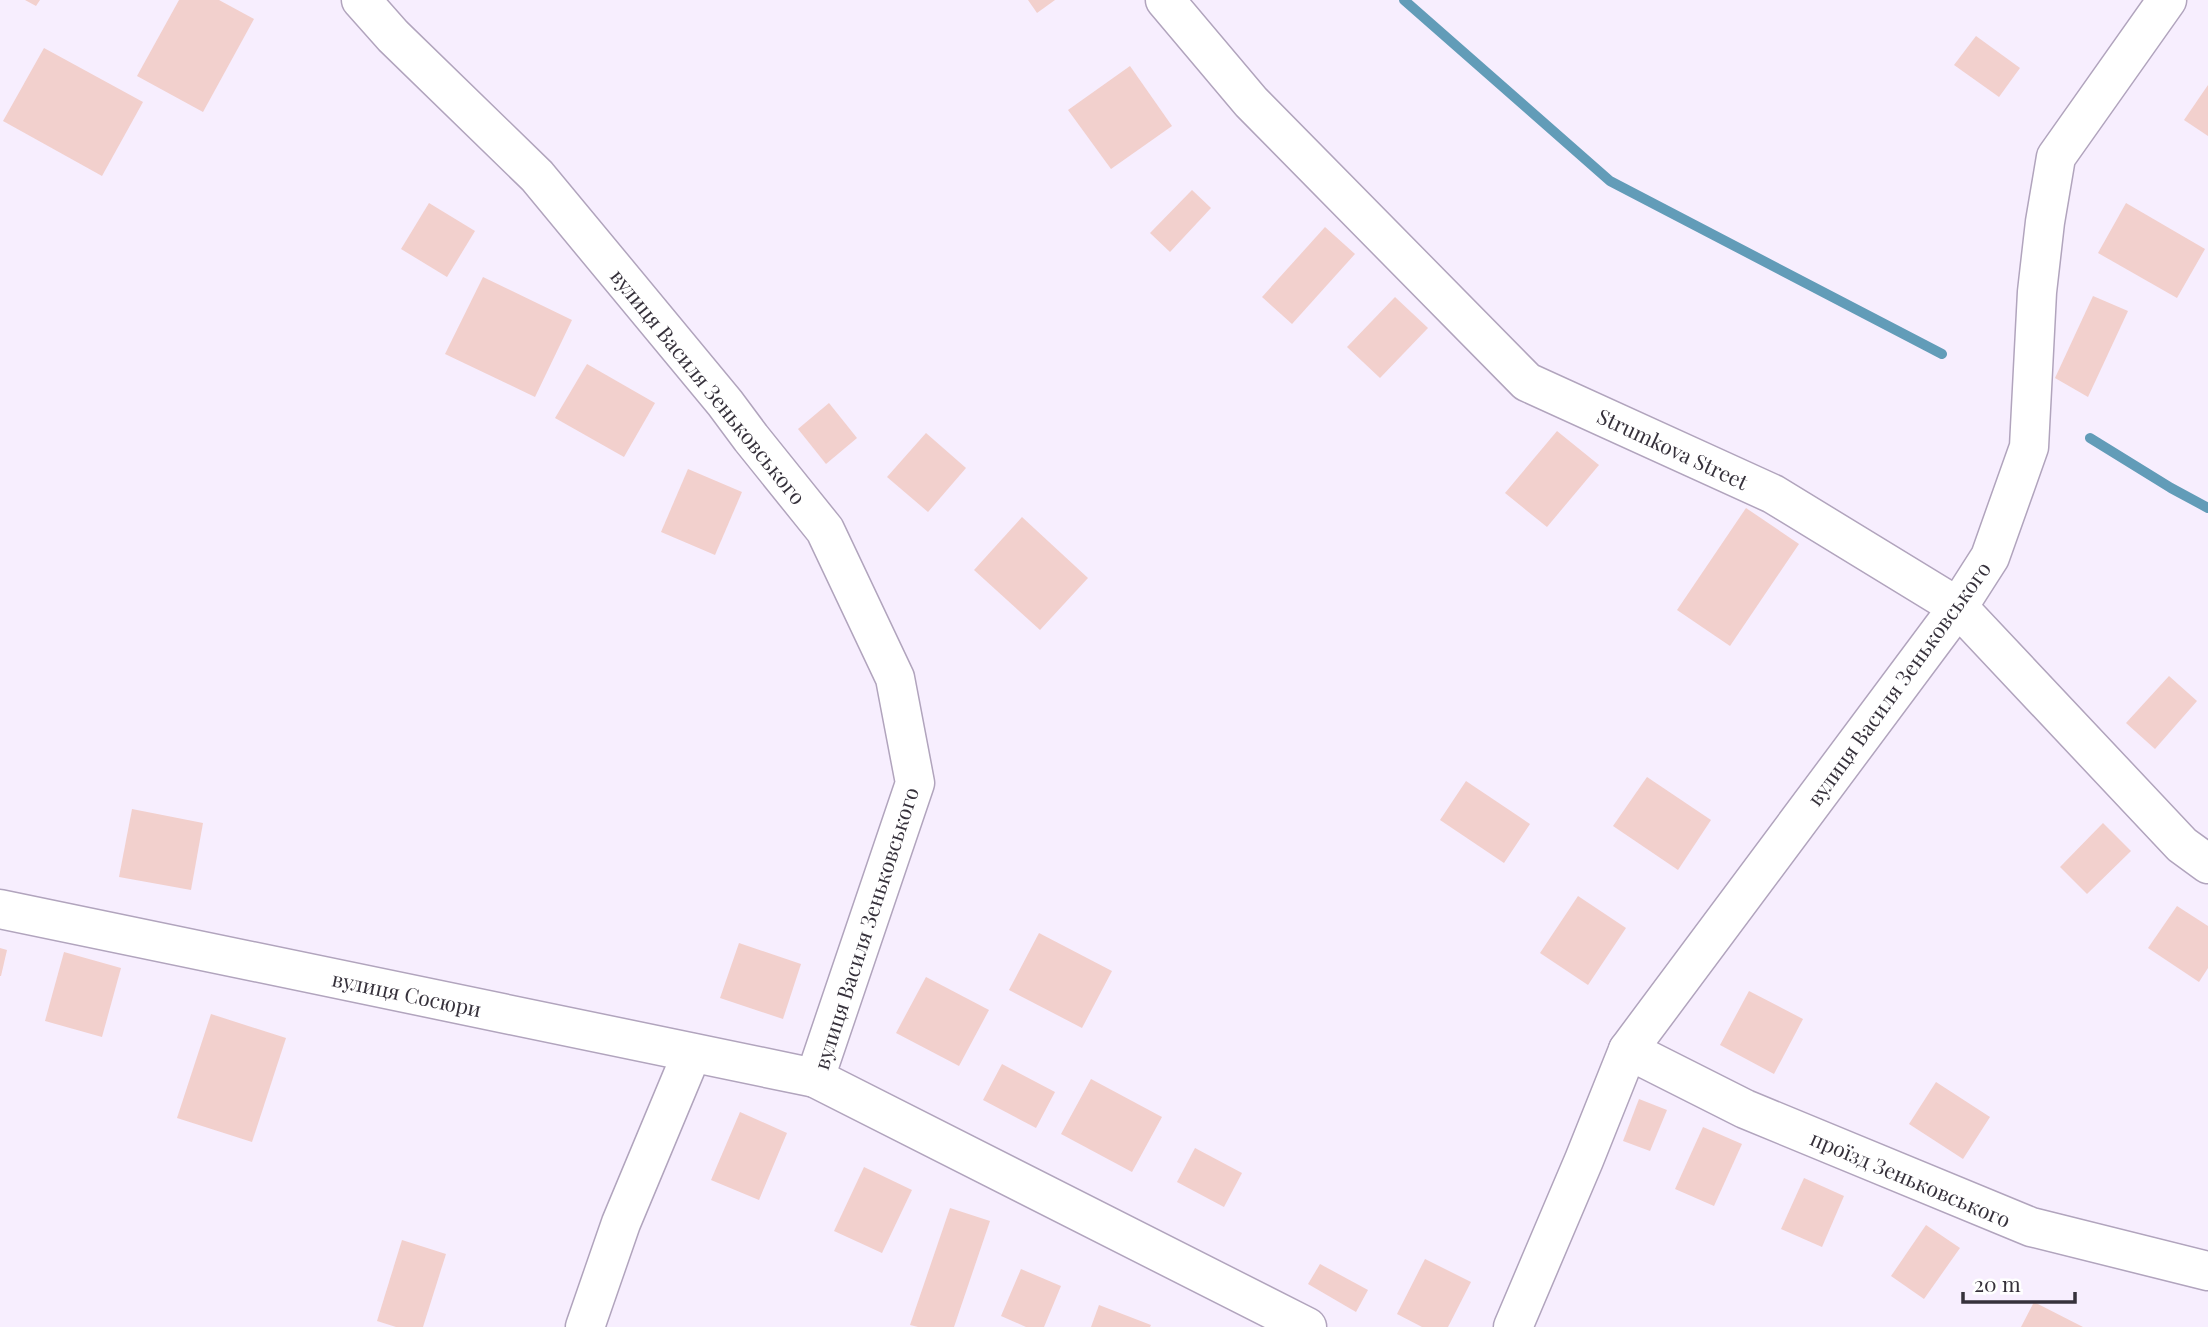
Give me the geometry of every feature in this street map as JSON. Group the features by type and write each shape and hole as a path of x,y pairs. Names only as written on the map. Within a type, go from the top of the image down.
{"street":[{"name":"вулиця Василя Зеньковського","path":"361,0 393,36 537,176 726,403 825,530 895,678 915,783 815,1078 1307,1327"},
{"name":"Strumkova Street","path":"1165,0 1251,102 1527,382 1773,494 1958,607 2182,845 2208,864"},
{"name":"вулиця Василя Зеньковського","path":"1513,1327 1628,1050 1958,607 1990,557 2029,447 2037,292 2056,157 2167,0"},
{"name":"вулиця Сосюри","path":"0,909 815,1078"},
{"name":"проїзд Зеньковського","path":"1628,1050 1745,1109 2031,1227 2208,1270"},
{"path":"585,1327 621,1223 692,1052"}],"building":[{"path":"25,0 40,0 36,6"},
{"path":"179,0 219,0 254,19 203,112 137,76"},
{"path":"1028,0 1055,0 1037,13"},
{"path":"1976,36 2020,68 1999,97 1954,65"},
{"path":"44,48 143,102 102,176 3,121"},
{"path":"1130,66 1172,126 1111,169 1068,110"},
{"path":"2208,85 2208,136 2184,120"},
{"path":"1192,190 1211,208 1170,252 1150,233"},
{"path":"429,203 475,231 447,277 401,249"},
{"path":"2126,203 2205,249 2177,298 2098,253"},
{"path":"1325,227 1355,254 1292,324 1262,297"},
{"path":"483,277 572,320 535,397 445,354"},
{"path":"2093,296 2128,311 2088,397 2055,378"},
{"path":"1395,297 1428,328 1380,378 1347,347"},
{"path":"587,364 655,403 624,457 555,418"},
{"path":"829,403 857,438 826,464 798,429"},
{"path":"1557,431 1599,465 1547,527 1505,493"},
{"path":"926,433 966,468 928,512 887,477"},
{"path":"688,469 742,492 715,555 661,532"},
{"path":"1746,508 1799,544 1730,646 1677,610"},
{"path":"1022,517 1088,578 1040,630 974,570"},
{"path":"2169,676 2197,701 2155,749 2126,723"},
{"path":"1647,777 1711,820 1678,870 1613,826"},
{"path":"1466,781 1530,824 1504,863 1440,820"},
{"path":"132,809 203,823 191,890 119,877"},
{"path":"2103,823 2131,851 2087,894 2060,867"},
{"path":"1578,896 1626,928 1588,985 1540,953"},
{"path":"2177,906 2208,926 2208,968 2199,982 2148,948"},
{"path":"1039,933 1112,971 1082,1028 1009,990"},
{"path":"739,943 801,964 783,1019 720,998"},
{"path":"0,948 7,950 1,976 0,976"},
{"path":"64,952 121,968 102,1037 45,1021"},
{"path":"926,977 989,1010 959,1066 896,1033"},
{"path":"1749,991 1803,1019 1774,1074 1720,1045"},
{"path":"211,1014 286,1038 252,1142 177,1118"},
{"path":"1002,1064 1055,1092 1036,1128 983,1100"},
{"path":"1091,1079 1162,1117 1132,1172 1061,1134"},
{"path":"1936,1082 1990,1117 1963,1159 1909,1124"},
{"path":"1639,1099 1667,1110 1650,1151 1623,1141"},
{"path":"740,1112 787,1133 759,1200 711,1180"},
{"path":"1703,1127 1742,1144 1714,1206 1675,1189"},
{"path":"1195,1148 1242,1173 1224,1207 1177,1182"},
{"path":"864,1167 912,1190 882,1253 834,1231"},
{"path":"1804,1178 1844,1196 1822,1247 1781,1229"},
{"path":"950,1208 990,1221 954,1327 910,1325"},
{"path":"1926,1225 1960,1248 1924,1299 1891,1276"},
{"path":"402,1240 446,1254 423,1327 396,1327 377,1321"},
{"path":"1425,1259 1471,1282 1448,1327 1422,1327 1397,1314"},
{"path":"1320,1264 1368,1290 1356,1312 1308,1284"},
{"path":"1021,1269 1061,1286 1044,1327 1026,1327 1001,1316"},
{"path":"2034,1302 2083,1327 2021,1327"},
{"path":"1099,1305 1151,1325 1091,1327"}],"waterway":[{"path":"1404,0 1610,181 1942,354"},
{"path":"2090,438 2208,508"}]}
